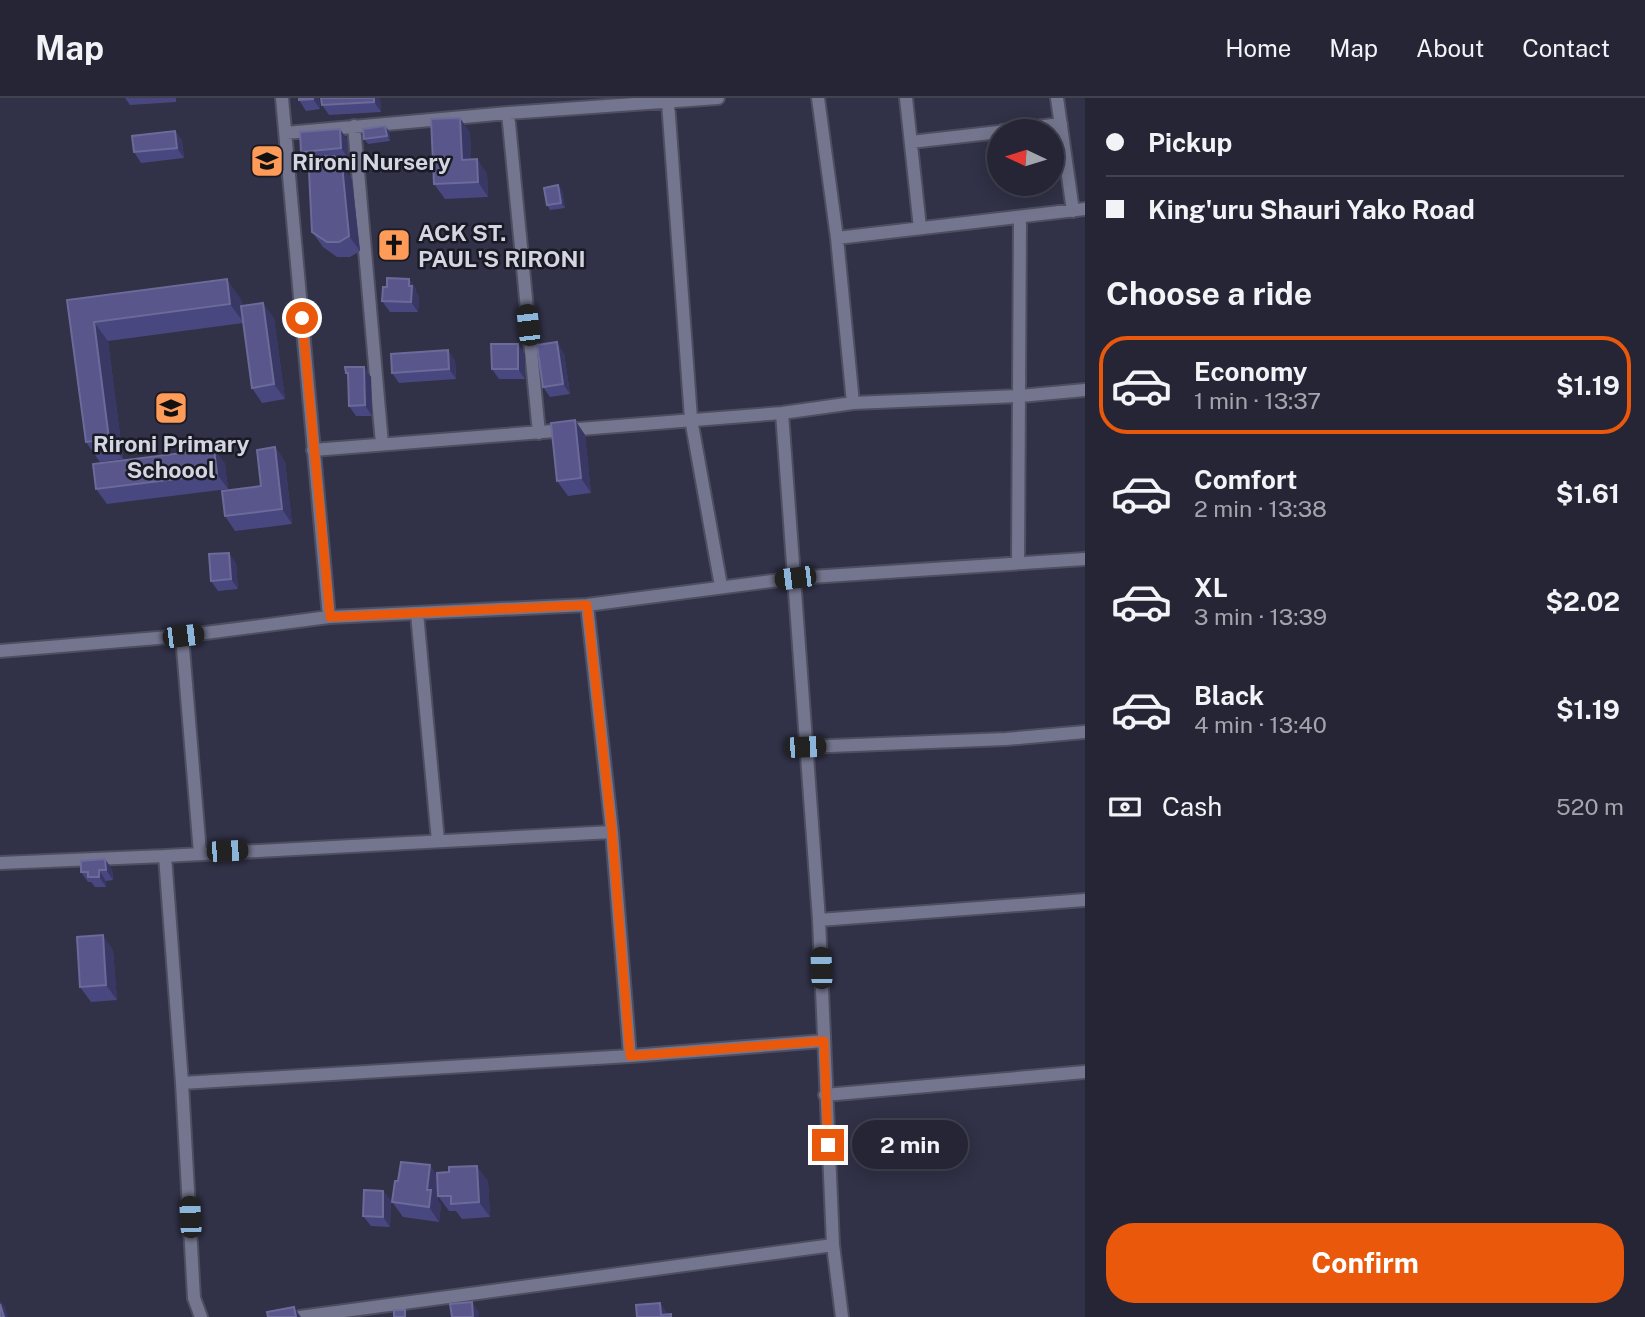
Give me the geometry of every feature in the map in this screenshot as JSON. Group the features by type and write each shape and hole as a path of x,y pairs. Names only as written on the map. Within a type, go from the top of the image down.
{"street":[{"path":"282,98 330,617"},
{"path":"286,133 718,98"},
{"path":"818,98 837,238 853,402"},
{"path":"906,98 920,228"},
{"path":"1057,98 1060,119"},
{"path":"668,102 691,419 721,586"},
{"path":"508,113 539,433"},
{"path":"354,126 382,444"},
{"path":"911,142 987,133"},
{"path":"837,238 1079,210 1064,138"},
{"path":"1018,563 1020,217"},
{"path":"313,450 782,413 853,402 1020,396 1085,390"},
{"path":"782,413 819,920 833,1245 842,1317"},
{"path":"0,651 183,636 330,617 587,605 795,578 1085,559"},
{"path":"587,605 612,832 630,1056"},
{"path":"417,613 438,841"},
{"path":"183,636 200,853"},
{"path":"805,747 1006,739 1085,732"},
{"path":"0,863 612,832"},
{"path":"165,856 182,1083 194,1298 201,1317"},
{"path":"819,920 1085,900"},
{"path":"182,1083 630,1056 824,1041"},
{"path":"825,1095 1085,1072"},
{"path":"300,1317 833,1245"}],"building":[{"path":"321,98 374,98 374,102 322,105"},
{"path":"460,118 462,160 477,159 478,182 434,184 431,119"},
{"path":"385,126 387,136 364,139 363,129"},
{"path":"340,129 341,148 301,152 300,132"},
{"path":"175,131 177,148 134,152 132,136"},
{"path":"334,156 342,165 349,236 339,242 327,242 312,232 309,171 314,157"},
{"path":"558,185 561,203 547,205 544,188"},
{"path":"387,278 409,279 409,286 412,286 411,302 382,301"},
{"path":"227,279 230,304 94,322 109,439 86,442 67,300"},
{"path":"263,303 274,384 252,388 241,306"},
{"path":"557,342 563,384 543,387 537,345"},
{"path":"491,344 518,344 518,369 492,369"},
{"path":"448,350 449,369 392,373 391,354"},
{"path":"345,367 364,367 365,405 349,406 348,373"},
{"path":"575,420 581,478 557,481 551,423"},
{"path":"275,447 282,509 225,516 222,491 261,486 257,450"},
{"path":"214,449 217,474 96,489 93,464"},
{"path":"229,553 231,579 211,581 209,554"},
{"path":"105,859 106,870 99,870 99,877 88,877 88,872 81,872 81,861"},
{"path":"103,935 106,985 80,987 77,937"},
{"path":"401,1162 430,1165 427,1190 431,1190 429,1207 392,1202"},
{"path":"477,1166 479,1202 451,1204 451,1196 438,1196 437,1173 449,1172 449,1167"},
{"path":"364,1190 383,1191 383,1217 363,1216"},
{"path":"472,1302 473,1317 452,1317 450,1304"},
{"path":"660,1303 661,1315 671,1314 671,1317 637,1317 636,1305"},
{"path":"294,1307 296,1317 268,1317 267,1312"},
{"path":"394,1310 405,1310 405,1317 394,1317"}],"place":[{"name":"Rironi Nursery","path":"267,161"},
{"name":"ACK ST. PAUL'S RIRONI","path":"394,245"},
{"name":"Rironi Primary Schoool","path":"171,408"}],"route":[{"path":"302,318 330,617 587,605 612,832 630,1056 824,1041 828,1145"}]}
